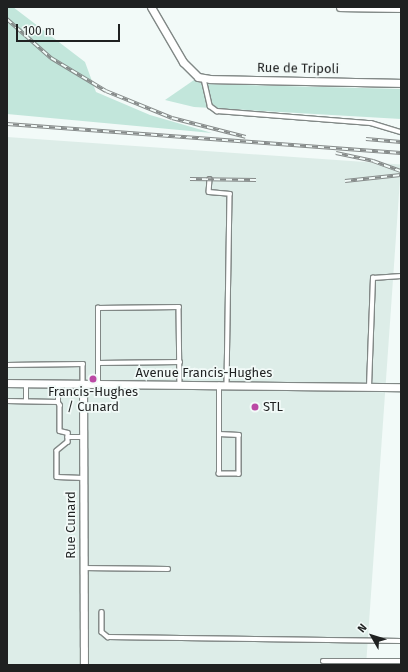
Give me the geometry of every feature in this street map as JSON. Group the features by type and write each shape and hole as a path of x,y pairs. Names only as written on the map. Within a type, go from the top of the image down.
{"street":[{"name":"Rue de Tripoli","path":"151,7 183,62 195,74 204,78 401,84"},
{"path":"340,7 401,8"},
{"name":"Avenue Francis-Hughes","path":"7,383 401,387"},
{"name":"Rue Cunard","path":"83,384 84,665"}],"lane":[{"path":"204,78 210,106 216,111 371,123 401,132"},
{"path":"210,179 209,192 230,194 223,385 219,434 219,474 239,474 239,434 219,434"},
{"path":"369,387 373,278 401,276"},
{"path":"98,384 98,308 179,307 180,385"},
{"path":"98,363 180,362"},
{"path":"7,365 83,364 83,384"},
{"path":"26,384 26,401"},
{"path":"58,384 60,431 68,433 68,442 57,450 57,478 83,478"},
{"path":"7,401 58,402"},
{"path":"68,437 83,437"},
{"path":"83,568 168,569"},
{"path":"102,612 102,632 108,637 401,641"},
{"path":"323,661 401,661"}],"shaded area":[{"path":"7,137 401,165 366,665 7,665"}],"green space":[{"path":"7,7 13,7 85,62 96,92 150,115 212,133 7,114"},
{"path":"194,80 203,84 401,89 401,119 194,107 165,100"}],"railway":[{"path":"7,19 51,58 106,91 172,118 246,137"},
{"path":"7,124 401,153"},
{"path":"366,139 401,142"},
{"path":"336,153 373,161 401,171"},
{"path":"345,181 401,175"},
{"path":"190,179 256,180"}],"place":[{"name":"Francis-Hughes / Cunard","path":"93,379"},
{"name":"STL","path":"255,407"}]}
